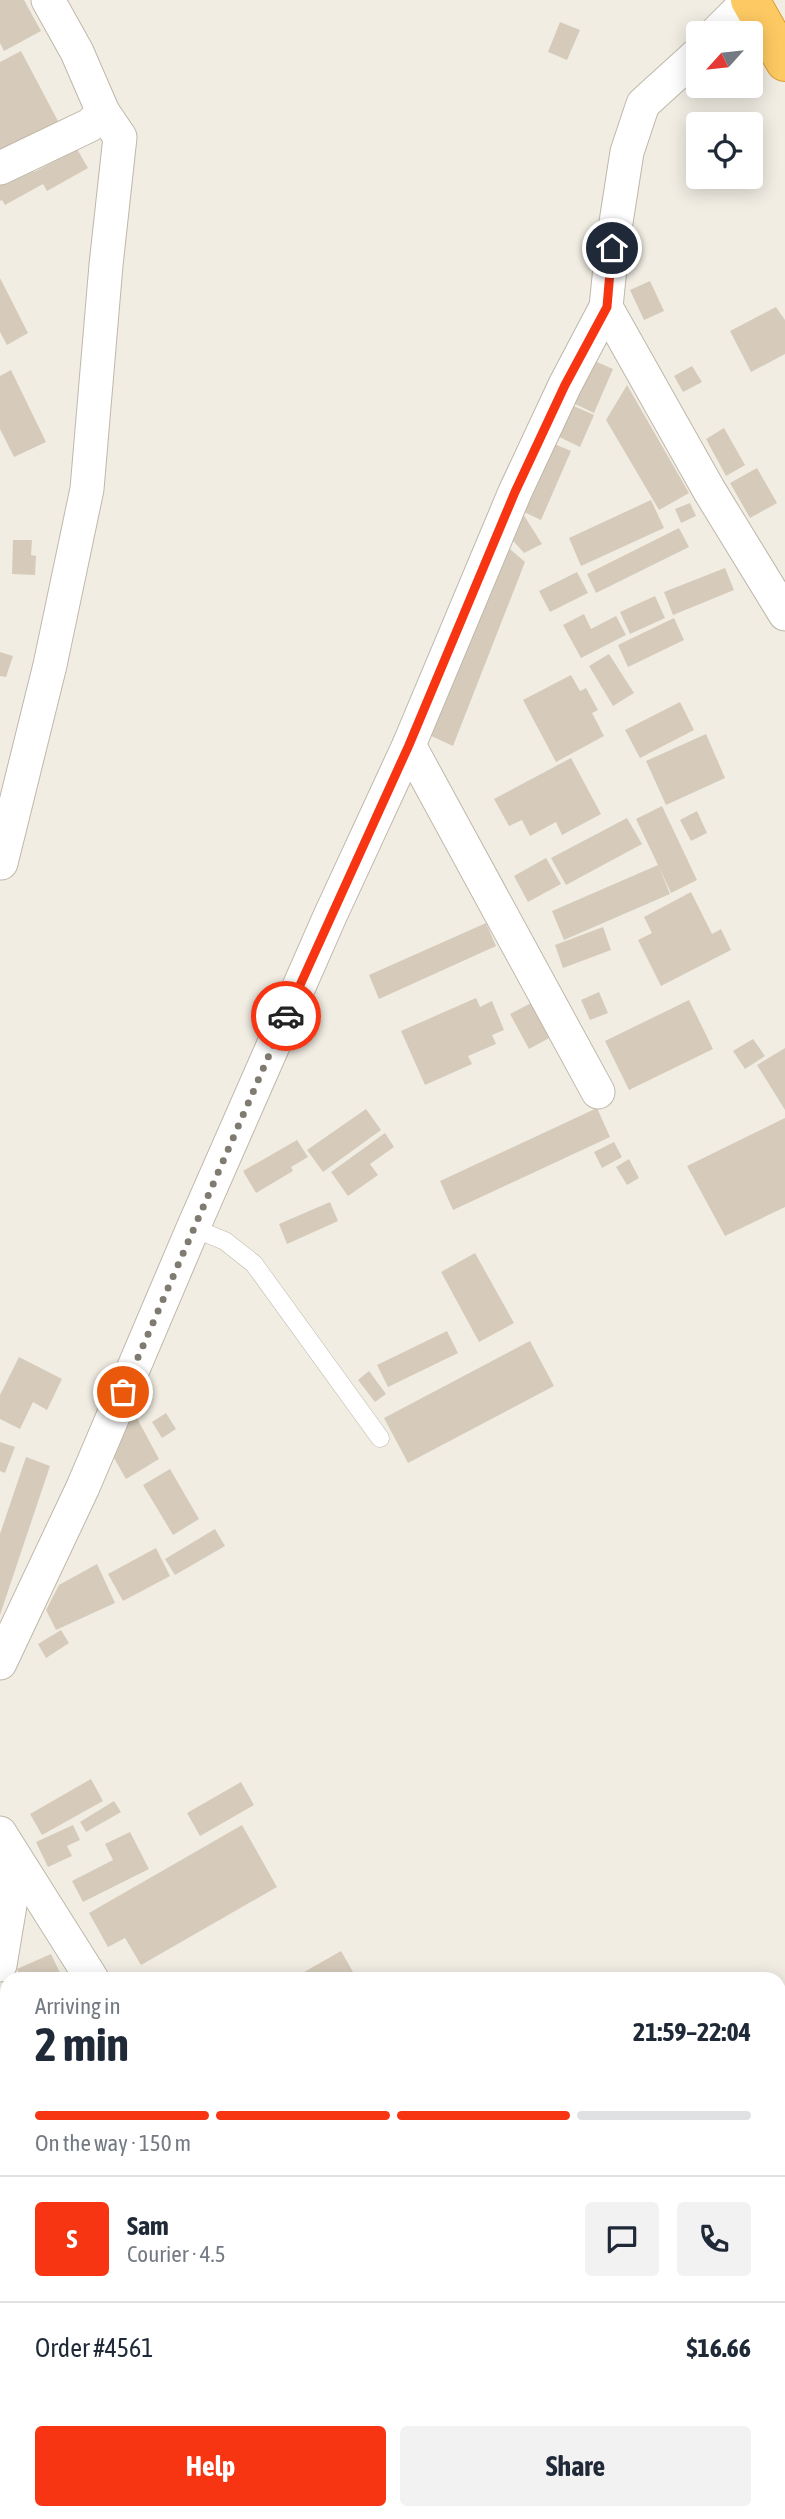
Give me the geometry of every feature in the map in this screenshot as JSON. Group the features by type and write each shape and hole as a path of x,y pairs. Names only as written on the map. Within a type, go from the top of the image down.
{"highway":[{"path":"749,0 785,62"}],"street":[{"path":"0,862 50,665 87,489 120,137 103,112 77,52 48,0"},
{"path":"728,21 749,0"},
{"path":"0,1663 83,1487 330,916 409,745 515,492 565,385 607,307 612,248 627,152 643,104 686,65"},
{"path":"0,168 90,125 103,112"},
{"path":"607,307 709,490 785,614"},
{"path":"409,745 598,1093"},
{"path":"0,1833 9,1866 0,1965"},
{"path":"9,1866 87,1972"}],"lane":[{"path":"193,1228 225,1241 254,1264 380,1438"}],"building":[{"path":"0,0 24,0 41,31 4,51 0,43"},
{"path":"560,22 580,30 567,60 548,52"},
{"path":"21,51 59,123 0,153 0,62"},
{"path":"77,149 88,168 47,191 43,184 5,205 0,201 0,177 28,162 34,172"},
{"path":"0,278 28,333 7,345 0,332"},
{"path":"650,281 664,311 644,320 630,290"},
{"path":"776,307 785,320 785,354 751,372 730,331"},
{"path":"590,359 613,369 594,413 571,402"},
{"path":"692,366 702,382 683,392 674,376"},
{"path":"11,370 46,442 14,457 0,429 0,376"},
{"path":"627,385 689,493 659,510 606,420"},
{"path":"567,403 594,415 580,447 553,434"},
{"path":"724,428 745,465 726,476 706,439"},
{"path":"552,443 571,451 541,520 522,511"},
{"path":"757,468 777,503 750,518 730,483"},
{"path":"651,500 664,528 581,566 569,538"},
{"path":"690,503 696,516 681,523 675,509"},
{"path":"523,514 542,544 524,553 508,535"},
{"path":"679,528 689,547 596,593 587,574"},
{"path":"13,540 32,540 31,555 36,556 35,575 12,574"},
{"path":"503,543 525,562 453,746 427,734"},
{"path":"725,568 734,590 673,615 664,592"},
{"path":"577,572 588,593 550,612 539,591"},
{"path":"655,596 665,618 630,634 620,612"},
{"path":"584,614 591,629 616,616 626,635 581,658 563,625"},
{"path":"674,618 684,640 628,667 618,645"},
{"path":"0,652 13,656 6,677 0,676"},
{"path":"609,654 634,693 613,706 589,666"},
{"path":"571,675 580,691 586,688 598,710 592,713 604,736 556,762 523,700"},
{"path":"680,702 694,730 640,758 625,730"},
{"path":"706,734 725,778 666,805 646,761"},
{"path":"571,758 601,814 562,835 556,822 530,836 522,820 509,826 494,799"},
{"path":"662,806 697,880 671,893 659,867 670,894 564,940 552,911 658,865 636,819"},
{"path":"697,811 707,833 691,841 680,820"},
{"path":"627,818 642,844 566,885 551,858"},
{"path":"546,858 561,884 528,902 514,876"},
{"path":"691,892 712,934 721,929 731,950 661,986 638,940 652,933 644,917"},
{"path":"486,923 496,946 379,999 369,975"},
{"path":"603,927 611,950 563,968 555,945"},
{"path":"599,992 608,1013 590,1020 581,1000"},
{"path":"476,998 480,1007 492,1001 504,1030 492,1035 496,1044 468,1056 472,1064 425,1085 401,1031"},
{"path":"689,1000 713,1049 629,1090 605,1041"},
{"path":"533,1002 551,1037 529,1049 510,1014"},
{"path":"753,1039 765,1056 745,1069 733,1051"},
{"path":"785,1048 785,1110 757,1065"},
{"path":"597,1108 610,1137 453,1210 440,1181"},
{"path":"366,1109 381,1130 323,1172 307,1150"},
{"path":"785,1118 785,1207 725,1236 687,1166"},
{"path":"385,1133 394,1147 370,1164 378,1175 348,1196 331,1172"},
{"path":"297,1140 308,1157 291,1167 293,1171 256,1193 243,1171"},
{"path":"614,1142 622,1157 602,1168 594,1152"},
{"path":"629,1159 639,1178 627,1185 616,1167"},
{"path":"330,1202 338,1221 287,1244 279,1224"},
{"path":"475,1253 514,1323 479,1342 441,1272"},
{"path":"447,1331 458,1353 388,1387 377,1365"},
{"path":"530,1341 554,1386 408,1463 384,1418"},
{"path":"19,1357 62,1379 47,1410 33,1402 20,1429 0,1419 0,1395"},
{"path":"369,1371 386,1394 375,1402 358,1380"},
{"path":"132,1409 159,1459 126,1479 114,1458"},
{"path":"166,1413 176,1429 162,1438 152,1422"},
{"path":"0,1442 15,1447 5,1473 0,1471"},
{"path":"26,1457 50,1466 0,1615 0,1534"},
{"path":"170,1469 199,1519 173,1535 143,1485"},
{"path":"215,1529 225,1546 175,1575 165,1559"},
{"path":"156,1548 170,1576 123,1601 108,1574"},
{"path":"97,1564 115,1603 56,1630 46,1610 59,1585"},
{"path":"61,1630 69,1643 46,1658 38,1644"},
{"path":"91,1779 103,1801 42,1835 30,1814"},
{"path":"241,1782 254,1805 200,1836 187,1813"},
{"path":"114,1801 121,1812 86,1832 80,1822"},
{"path":"73,1825 80,1840 67,1846 72,1856 48,1867 36,1842"},
{"path":"242,1825 277,1887 141,1965 125,1938 108,1947 89,1913"},
{"path":"130,1832 149,1869 83,1902 72,1881 113,1860 105,1844"},
{"path":"341,1951 353,1972 304,1972"},
{"path":"51,1954 60,1972 18,1972 17,1969"}],"way so far":[{"path":"123,1392 286,1016"}],"route":[{"path":"286,1016 409,745 515,492 565,385 607,307 612,248"}]}
